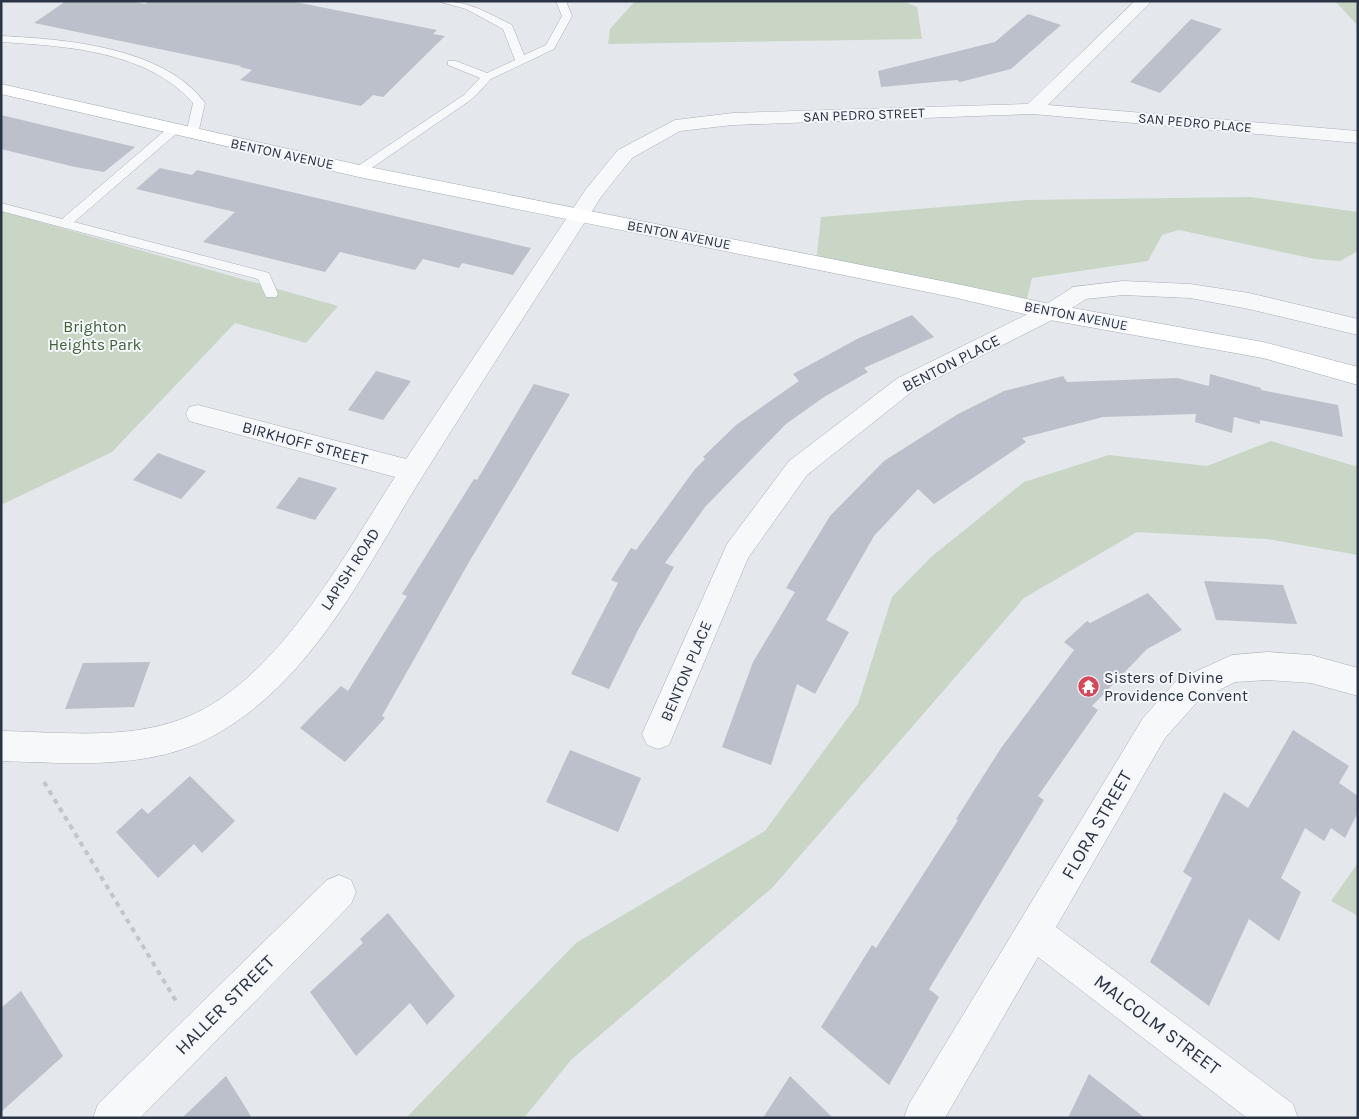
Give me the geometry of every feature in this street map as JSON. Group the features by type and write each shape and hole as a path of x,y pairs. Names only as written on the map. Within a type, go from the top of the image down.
{"main road":[{"name":"BENTON AVENUE","path":"1,90 359,171 957,291 1050,312 1262,350 1358,376"}],"street":[{"path":"1033,109 1144,1"},
{"name":"SAN PEDRO PLACE","path":"1033,109 1358,137"},
{"name":"SAN PEDRO STREET","path":"578,215 593,193 625,154 675,126 733,118 1033,109"},
{"name":"LAPISH ROAD","path":"12,746 127,747 168,738 203,725 239,701 292,650 319,617 578,215"},
{"name":"BENTON PLACE","path":"658,734 737,552 798,468 906,384 1050,312 1081,292 1123,288 1190,291 1258,304 1358,327"},
{"name":"BIRKHOFF STREET","path":"198,414 412,471"},
{"name":"FLORA STREET","path":"923,1118 1154,728 1188,690 1232,669 1268,666 1311,669 1358,682"},
{"name":"HALLER STREET","path":"112,1118 339,892"},
{"name":"MALCOLM STREET","path":"1034,932 1280,1118"}],"lane":[{"path":"442,1 469,7 508,27 521,61"},
{"path":"359,171 468,97 487,77 550,46 567,16 561,1"},
{"path":"1,39 80,46 134,62 175,80 200,102 192,134"},
{"path":"452,63 487,77"},
{"path":"65,223 173,130"},
{"path":"1,206 264,276 271,294"}],"path":[{"path":"12,746 196,1034"}],"green space":[{"path":"635,1 902,1 917,7 922,39 608,44 610,29"},
{"path":"1335,1 1358,1 1358,26"},
{"path":"1251,197 1358,212 1358,251 1340,261 1315,259 1179,230 1162,235 1148,261 1032,278 1025,307 816,262 821,217 1027,200"},
{"name":"Brighton Heights Park","path":"1,211 338,306 306,343 235,323 112,452 1,505"},
{"path":"1271,441 1358,467 1358,555 1267,539 1137,532 1024,598 772,888 571,1060 524,1118 406,1118 576,943 765,831 858,704 892,597 931,557 1024,482 1109,455 1207,466"},
{"path":"1358,863 1358,916 1331,901"}],"building":[{"path":"66,1 131,1 145,4 149,1 290,1 437,30 433,34 445,36 383,97 373,95 361,106 240,80 252,70 241,66 34,23"},
{"path":"1028,14 1061,25 1011,69 960,82 957,80 881,87 878,71 995,42"},
{"path":"1191,19 1222,29 1160,93 1130,82"},
{"path":"1,115 135,147 104,172 75,167 1,149"},
{"path":"160,168 192,175 197,170 531,248 513,275 462,263 459,268 423,259 415,270 340,252 325,272 203,242 235,212 136,189"},
{"path":"912,315 934,337 864,368 868,372 824,397 786,424 705,507 665,563 674,567 638,630 609,689 571,674 618,583 611,580 631,548 636,550 695,469 705,459 703,457 736,425 799,381 793,374 857,339"},
{"path":"376,371 411,381 383,420 348,410"},
{"path":"1210,374 1261,388 1261,390 1338,405 1343,437 1260,420 1260,424 1234,417 1232,433 1195,422 1196,414 1103,417 1022,438 1026,442 934,504 918,489 874,536 826,620 849,632 815,694 797,684 771,765 722,747 753,662 795,592 786,588 830,516 884,461 958,414 1004,391 1063,376 1067,382 1177,378 1209,386"},
{"path":"534,384 570,394 469,562 382,716 385,718 345,762 300,728 341,686 348,691 407,596 402,594 474,479 477,480"},
{"path":"158,453 206,471 181,499 133,480"},
{"path":"299,477 337,488 315,520 276,508"},
{"path":"1204,581 1283,585 1297,624 1216,620"},
{"path":"1148,593 1182,630 1147,649 1092,706 1098,710 1038,796 1044,800 929,989 939,997 889,1085 821,1027 872,945 876,948 958,820 956,819 1001,748 1074,650 1064,642 1087,621 1090,623"},
{"path":"150,662 134,707 65,709 83,663"},
{"path":"1293,730 1349,766 1339,783 1358,796 1358,812 1345,838 1331,828 1324,841 1305,828 1281,878 1301,892 1279,941 1249,919 1209,1006 1150,962 1192,878 1183,872 1224,792 1248,808"},
{"path":"570,750 641,778 618,832 546,802"},
{"path":"190,776 235,821 202,853 194,844 158,878 116,832 142,808 148,814"},
{"path":"388,913 455,996 427,1025 410,1003 356,1056 310,992 363,943 360,939"},
{"path":"21,991 63,1056 1,1112 1,1008"},
{"path":"1089,1074 1145,1118 1068,1118"},
{"path":"226,1076 252,1118 182,1118"},
{"path":"790,1076 833,1118 763,1118"}],"place":[{"name":"Sisters of Divine Providence Convent","path":"1088,686"}]}
